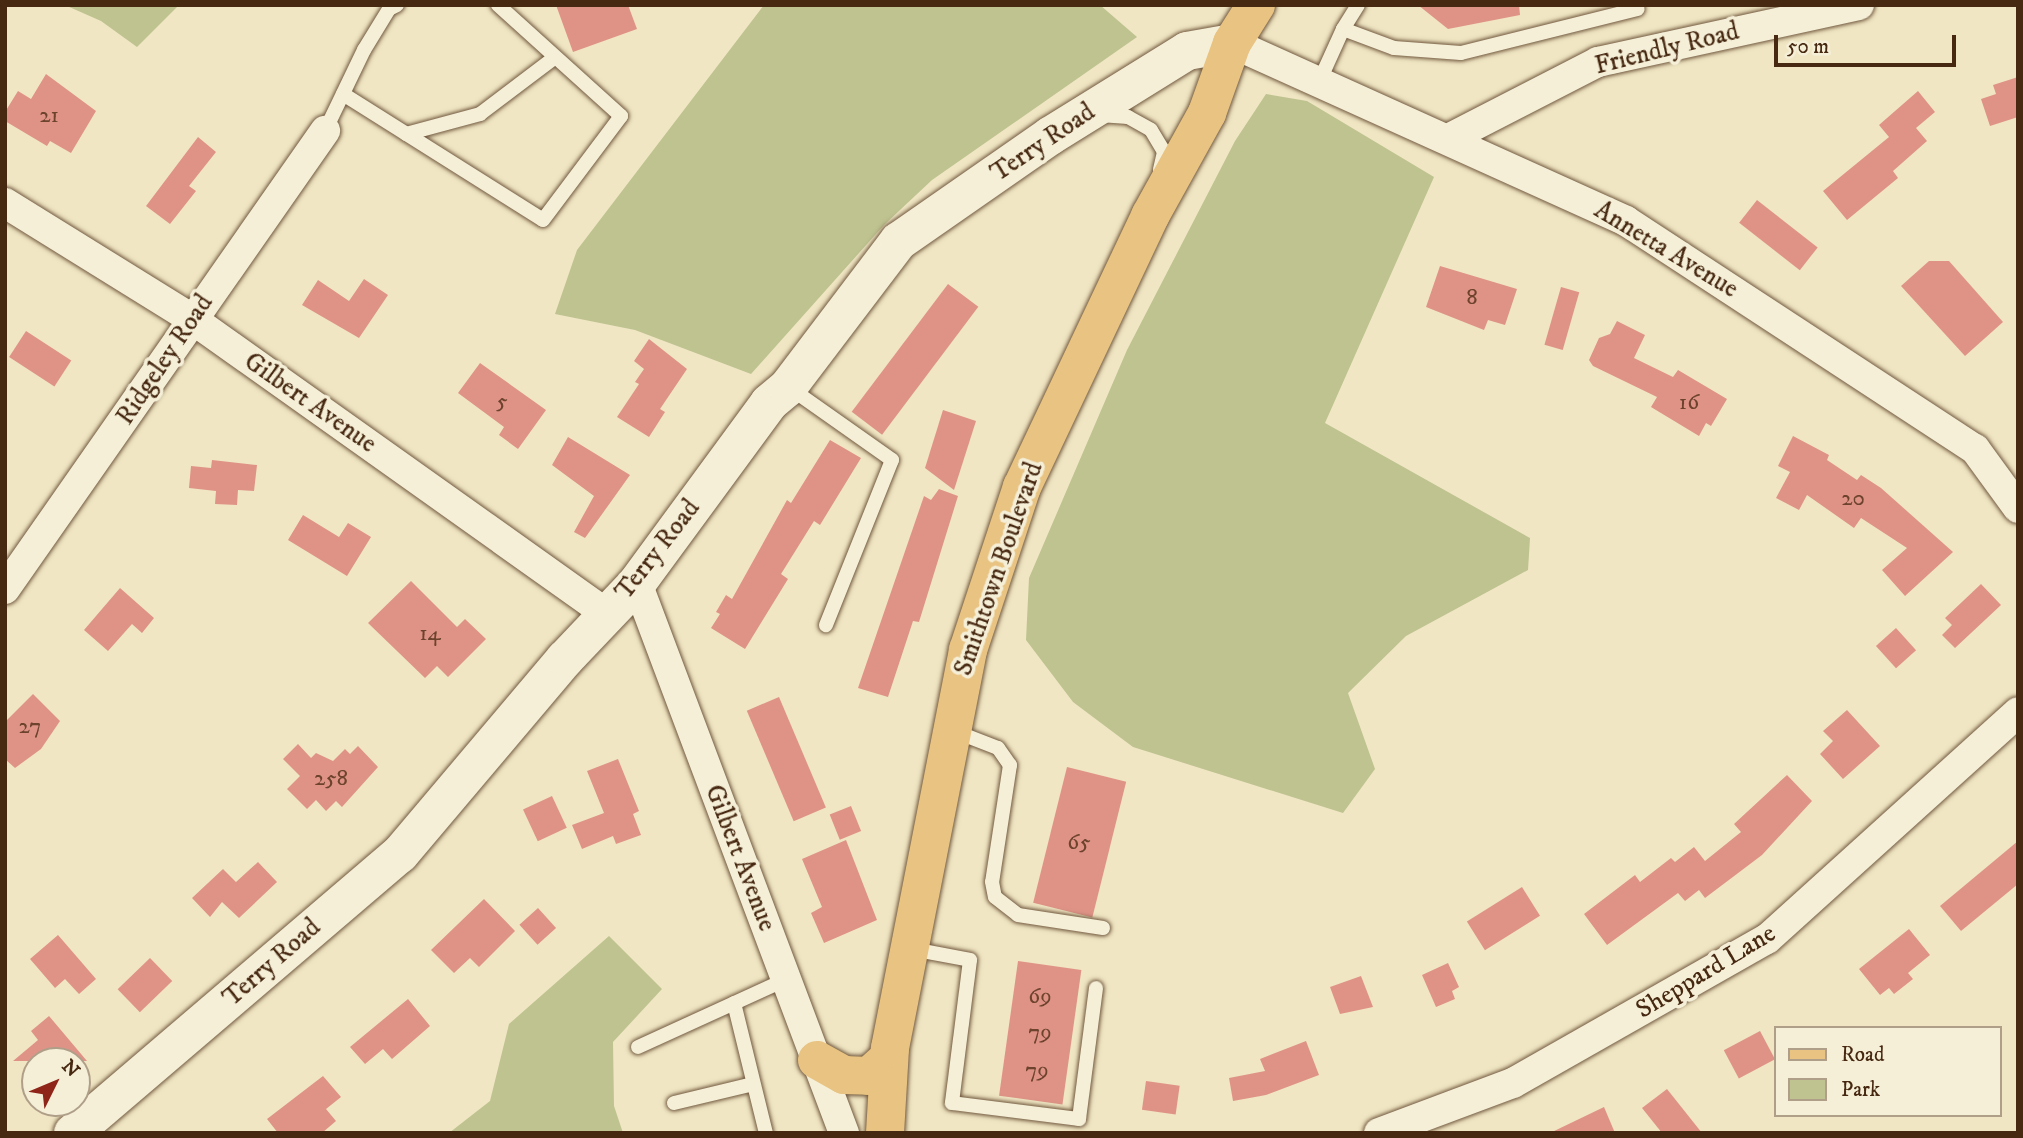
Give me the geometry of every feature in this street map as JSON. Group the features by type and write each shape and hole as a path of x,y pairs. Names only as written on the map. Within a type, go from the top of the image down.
{"main road":[{"path":"1232,44 1256,5"},
{"name":"Smithtown Boulevard","path":"885,1133 890,1058 907,948 968,650 1021,488 1150,216 1207,113 1232,44"},
{"path":"817,1060 844,1075 869,1076 890,1058"}],"street":[{"name":"Friendly Road","path":"1448,139 1598,62 1859,5"},
{"name":"Annetta Avenue","path":"1232,44 1626,221 1788,324 1975,449 2018,508"},
{"name":"Terry Road","path":"79,1131 400,854 607,614 637,583 769,403 789,387 899,241 1050,136 1187,51 1232,44"},
{"name":"Ridgeley Road","path":"5,589 325,131"},
{"name":"Gilbert Avenue","path":"5,203 192,319 607,614"},
{"name":"Gilbert Avenue","path":"637,583 844,1133"},
{"name":"Sheppard Lane","path":"1379,1133 1513,1083 1767,939 2018,712"}],"lane":[{"path":"325,131 377,29 389,9 397,5"},
{"path":"343,94 543,220 621,116 554,58 499,5"},
{"path":"1319,82 1343,29 1358,5"},
{"path":"1343,29 1394,48 1461,53 1638,9"},
{"path":"407,134 480,114 554,58"},
{"path":"1050,136 1100,115 1128,117 1151,130 1164,152 1150,216"},
{"path":"789,387 892,460 826,625"},
{"path":"950,729 998,748 1010,765 992,882 995,897 1018,915 1103,928"},
{"path":"907,948 971,960 953,1103 1079,1119 1097,988"},
{"path":"638,1046 787,979"},
{"path":"734,1003 766,1133"},
{"path":"674,1103 754,1084"}],"green space":[{"path":"54,5 178,6 137,47 101,21 67,6"},
{"path":"764,5 1100,5 1137,37 932,180 884,225 751,374 635,330 555,314 577,250"},
{"path":"1266,94 1307,101 1434,177 1325,423 1530,538 1528,570 1406,636 1348,693 1375,769 1343,813 1133,747 1073,702 1026,640 1029,578 1127,350 1235,141"},
{"path":"609,936 662,989 613,1042 614,1106 623,1133 449,1133 490,1101 509,1024"}],"building":[{"path":"556,5 628,5 637,29 573,52"},
{"path":"1418,5 1519,5 1520,15 1448,29"},
{"path":"46,74 96,111 71,153 50,141 47,146 5,121 5,112 18,91 31,99"},
{"path":"2018,77 2018,117 1990,126 1981,99 1996,94 1993,85"},
{"path":"1918,91 1935,112 1916,128 1927,141 1893,171 1898,178 1847,220 1823,191 1889,137 1879,125"},
{"path":"198,137 216,152 189,186 196,191 170,224 146,206"},
{"path":"1757,200 1818,247 1800,270 1739,223"},
{"path":"1929,261 1949,261 2003,322 1965,356 1901,286"},
{"path":"1440,266 1517,289 1505,325 1488,320 1484,330 1426,307"},
{"path":"364,279 388,295 359,338 302,305 318,280 349,301"},
{"path":"948,284 978,307 882,435 852,412"},
{"path":"1561,287 1579,292 1563,350 1544,345"},
{"path":"1617,321 1645,335 1634,358 1673,377 1678,370 1727,399 1711,426 1706,423 1699,436 1651,407 1657,397 1593,366 1589,360 1599,338 1610,334"},
{"path":"26,331 71,360 54,386 9,357"},
{"path":"649,339 687,369 660,409 665,412 649,437 617,417 639,384 635,382 644,369 634,361"},
{"path":"480,363 546,410 518,449 499,435 504,427 458,393"},
{"path":"943,410 976,421 954,490 925,468"},
{"path":"1793,436 1829,455 1827,460 1857,480 1861,475 1881,488 1953,552 1905,596 1882,570 1907,548 1861,518 1854,528 1807,495 1799,510 1776,498 1790,472 1778,466"},
{"path":"568,437 630,475 585,538 574,532 594,496 552,465"},
{"path":"830,440 861,458 820,525 814,521 781,574 788,579 745,649 711,628 720,614 716,612 726,595 732,599 787,500 791,503"},
{"path":"212,460 257,465 254,491 238,490 237,505 215,504 216,491 189,488 191,466 211,468"},
{"path":"939,489 958,496 919,622 913,621 888,697 858,688 924,496 931,500"},
{"path":"303,515 339,537 348,523 371,537 347,576 288,540"},
{"path":"411,581 457,627 465,619 486,639 448,677 437,666 425,678 368,623"},
{"path":"1981,584 2001,605 1955,648 1942,635 1952,625 1945,618"},
{"path":"120,588 154,618 142,633 132,624 108,651 84,630"},
{"path":"1896,628 1916,650 1896,668 1876,646"},
{"path":"33,694 60,721 41,749 15,768 5,759 5,722"},
{"path":"779,697 826,807 794,821 747,711"},
{"path":"1847,710 1880,746 1843,779 1820,754 1833,741 1823,731"},
{"path":"298,744 311,758 316,753 333,761 345,749 350,754 358,746 378,767 342,807 336,801 326,811 316,800 307,809 287,789 300,776 283,759"},
{"path":"618,759 639,811 633,814 641,835 616,844 613,836 582,849 572,825 604,813 587,771"},
{"path":"1067,767 1126,782 1092,918 1033,903"},
{"path":"1787,775 1812,801 1762,855 1705,898 1699,890 1685,901 1678,893 1607,945 1584,914 1635,875 1640,882 1671,858 1675,862 1694,847 1705,861 1741,832 1734,824"},
{"path":"552,796 567,828 538,841 523,810"},
{"path":"851,806 861,831 840,840 830,815"},
{"path":"846,840 877,920 824,943 811,913 822,907 802,859"},
{"path":"2018,841 2018,884 1961,931 1940,906"},
{"path":"258,862 277,882 239,918 222,902 210,917 192,898 223,869 236,882"},
{"path":"1522,887 1540,916 1485,950 1467,921"},
{"path":"484,899 515,931 479,967 470,958 454,973 431,950"},
{"path":"538,908 556,928 537,945 519,925"},
{"path":"1909,929 1930,955 1908,973 1913,979 1894,994 1889,988 1880,995 1859,969"},
{"path":"58,935 96,979 79,994 65,979 55,988 30,959"},
{"path":"150,958 172,981 140,1012 118,989"},
{"path":"1018,961 1081,970 1062,1105 999,1096"},
{"path":"1448,963 1459,987 1452,991 1455,999 1436,1007 1422,975"},
{"path":"1361,976 1373,1007 1340,1014 1330,987"},
{"path":"408,999 430,1026 392,1059 383,1049 365,1064 350,1047"},
{"path":"49,1016 75,1047 30,1047 38,1040 31,1031"},
{"path":"1760,1031 1774,1060 1739,1079 1724,1050"},
{"path":"1306,1041 1319,1075 1266,1095 1233,1101 1229,1078 1265,1071 1260,1059"},
{"path":"323,1076 341,1097 326,1109 336,1121 322,1133 278,1133 267,1119"},
{"path":"1146,1081 1180,1086 1176,1114 1142,1110"},
{"path":"1667,1089 1702,1133 1662,1133 1642,1108"},
{"path":"1604,1107 1615,1133 1550,1133"}]}
